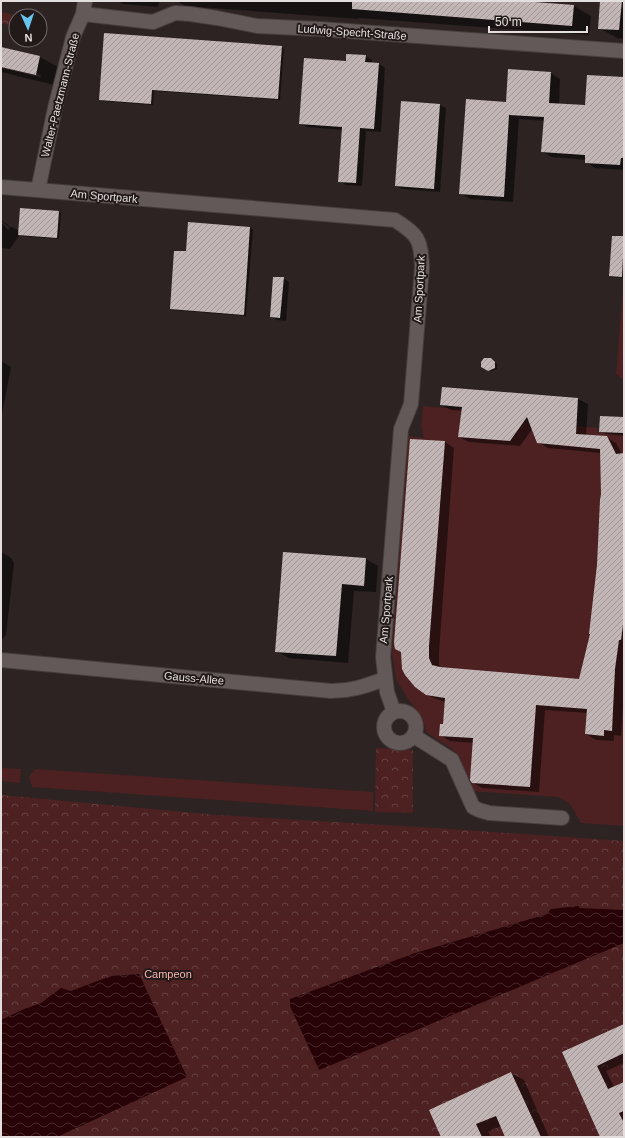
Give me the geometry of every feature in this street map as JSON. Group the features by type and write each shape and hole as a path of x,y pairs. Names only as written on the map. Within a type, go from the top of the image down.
{"street":[{"name":"Ludwig-Specht-Straße","path":"84,8 153,22 175,13 217,18 257,26 320,29 624,51"},
{"name":"Walter-Paetzmann-Straße","path":"38,190 55,108 73,37 84,8"},
{"name":"Am Sportpark","path":"1,187 395,220 410,230 415,236 421,249 422,267 411,404 401,429 383,657 387,692 394,712"},
{"name":"Gauss-Allee","path":"1,660 331,691 352,690 385,679"},
{"path":"402,711 410,714 415,720 417,728 414,736 407,742 400,744 389,740 384,733 384,725 387,717 394,712 402,711"},
{"path":"414,736 452,760 473,807 489,813 562,818"}],"green space":[{"path":"1,12 8,14 8,25 1,23"},
{"path":"624,278 624,380 616,374"},
{"path":"423,406 473,410 474,417 598,428 598,432 624,434 624,826 581,823 570,804 558,797 470,791 460,757 452,749 426,732 422,717 406,696 396,679 392,652 408,436 424,438 421,426"},
{"path":"376,748 413,750 413,813 375,812"},
{"path":"1,768 21,769 20,783 1,781"},
{"path":"35,769 373,792 373,811 32,787 29,777"},
{"name":"Campeon","path":"1,795 217,815 624,841 624,1137 1,1137"}],"water":[{"path":"578,906 580,908 624,910 624,943 319,1070 290,1006 290,999 415,953 547,914 551,909"},
{"path":"139,974 187,1077 57,1137 1,1137 1,1020 41,1003 61,988 71,991 111,976"}],"building":[{"path":"352,1 521,1 574,5 572,26 352,9"},
{"path":"600,1 622,1 619,30 598,29"},
{"path":"104,33 282,46 278,99 152,90 151,104 99,100"},
{"path":"1,47 40,56 36,75 1,67"},
{"path":"346,54 366,55 365,62 379,63 374,129 360,128 356,183 338,182 342,127 299,124 304,58 346,61"},
{"path":"508,69 551,72 549,103 585,105 587,75 624,77 624,158 621,158 620,165 585,163 585,155 541,152 544,117 509,115 504,197 459,194 466,99 506,102"},
{"path":"401,101 440,104 434,189 395,186"},
{"path":"20,208 59,211 57,238 18,235"},
{"path":"188,222 250,227 244,315 170,309 174,251 186,251"},
{"path":"612,236 624,236 622,277 609,276"},
{"path":"273,277 284,277 280,318 270,317"},
{"path":"484,358 491,358 495,362 495,368 488,371 481,367 481,362"},
{"path":"442,387 578,398 576,434 607,436 616,454 624,453 624,617 615,669 612,731 604,730 604,736 585,734 587,709 536,705 530,787 472,783 470,780 473,738 439,736 440,724 443,724 445,698 426,695 415,687 402,669 401,652 395,649 394,643 410,439 445,441 429,646 429,658 432,665 440,667 579,679 590,634 597,565 601,494 600,449 537,443 527,417 510,441 458,437 462,407 440,405"},
{"path":"600,416 624,417 624,433 599,432"},
{"path":"283,552 366,558 364,586 342,584 336,656 275,652"},
{"path":"624,1024 624,1053 597,1066 608,1089 624,1082 624,1111 619,1113 624,1123 624,1137 600,1137 562,1052"},
{"path":"511,1072 541,1137 505,1137 496,1116 476,1124 482,1137 441,1137 429,1110"}]}
